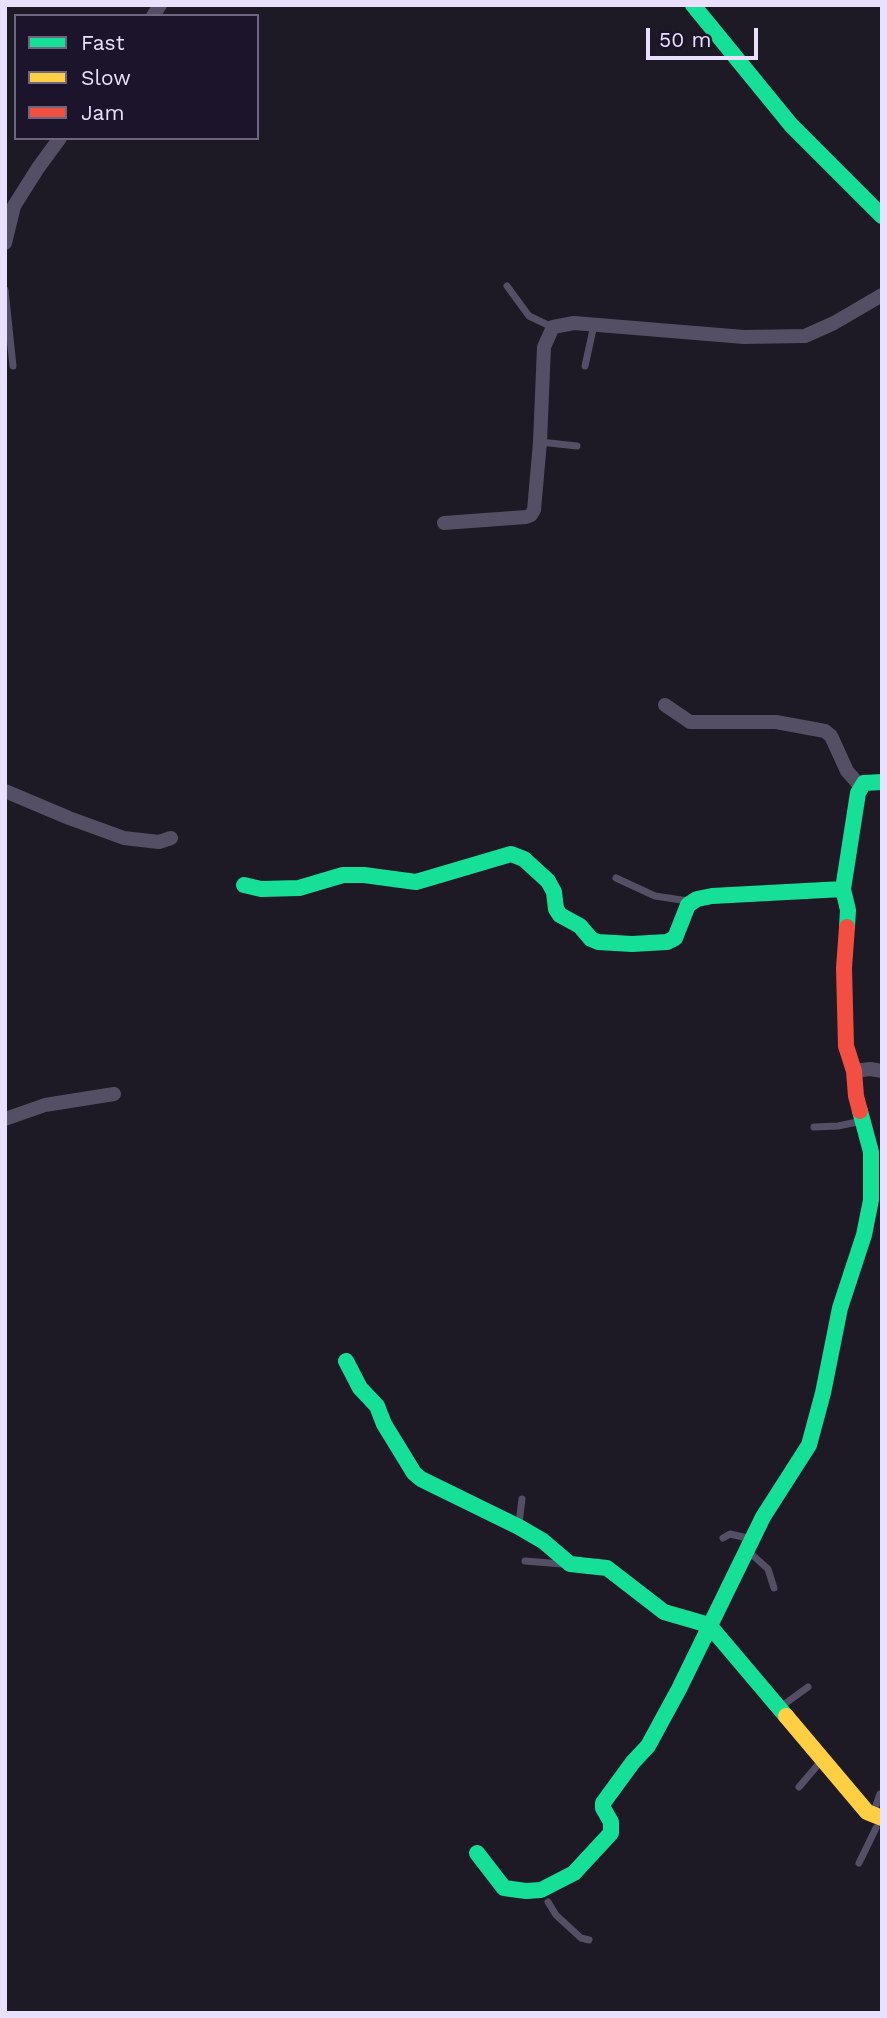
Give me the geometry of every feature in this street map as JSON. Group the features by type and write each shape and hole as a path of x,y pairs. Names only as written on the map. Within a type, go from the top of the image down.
{"street":[{"path":"693,5 791,125 882,216"},
{"path":"5,243 14,206 59,140"},
{"path":"444,523 526,517 534,510 544,347 553,327 566,323 594,324 702,335 805,336 882,296"},
{"path":"665,705 690,722 776,722 825,731 831,736 847,771 861,787"},
{"path":"477,1853 504,1888 544,1896 574,1873 611,1833 611,1822 603,1803 632,1762 648,1746 679,1689 763,1517 808,1445 823,1393 840,1308 864,1235 871,1200 871,1152 846,1046 844,981 848,910 843,889 861,787 869,782 882,782"},
{"path":"5,791 124,838 159,842 171,838"},
{"path":"244,885 299,888 343,875 416,882 511,854 524,859 548,881 560,915 580,926 591,939 598,942 632,944 667,942 675,938 688,905 712,896 843,889"},
{"path":"854,1071 882,1071"},
{"path":"5,1119 45,1105 114,1094"},
{"path":"346,1361 360,1388 377,1406 384,1424 414,1473 428,1484 519,1527 543,1541 570,1563 607,1568 664,1612 709,1625 878,1821"}],"lane":[{"path":"507,286 529,316 553,327"},
{"path":"5,290 13,366"},
{"path":"585,366 594,324"},
{"path":"540,442 577,446"},
{"path":"616,878 654,896 692,902"},
{"path":"814,1127 863,1121"},
{"path":"519,1527 522,1499"},
{"path":"723,1538 730,1535 750,1545 768,1569 774,1588"},
{"path":"525,1561 570,1563"},
{"path":"779,1708 808,1687"},
{"path":"799,1787 822,1759"},
{"path":"859,1863 878,1821 880,1794"},
{"path":"544,1896 556,1915 581,1938 589,1940"}],"traffic: fast":[{"path":"693,5 791,125 882,216"},
{"path":"847,927 848,910 843,889 858,793 864,783 882,782"},
{"path":"244,885 261,889 299,888 343,875 416,882 511,854 524,859 548,881 560,915 580,926 591,939 598,942 632,944 667,942 675,938 688,905 697,899 843,889"},
{"path":"477,1853 504,1888 541,1890 574,1873 611,1833 611,1822 603,1803 648,1746 679,1689 763,1517 809,1445 823,1393 840,1308 864,1235 871,1200 871,1152 860,1111"},
{"path":"346,1361 360,1388 377,1406 384,1424 414,1473 421,1479 519,1527 543,1541 570,1564 607,1568 664,1612 709,1625 786,1716"}],"traffic: slow":[{"path":"786,1716 867,1812 882,1818"}],"traffic: jam":[{"path":"847,927 844,968 846,1046 854,1071 860,1111"}]}
